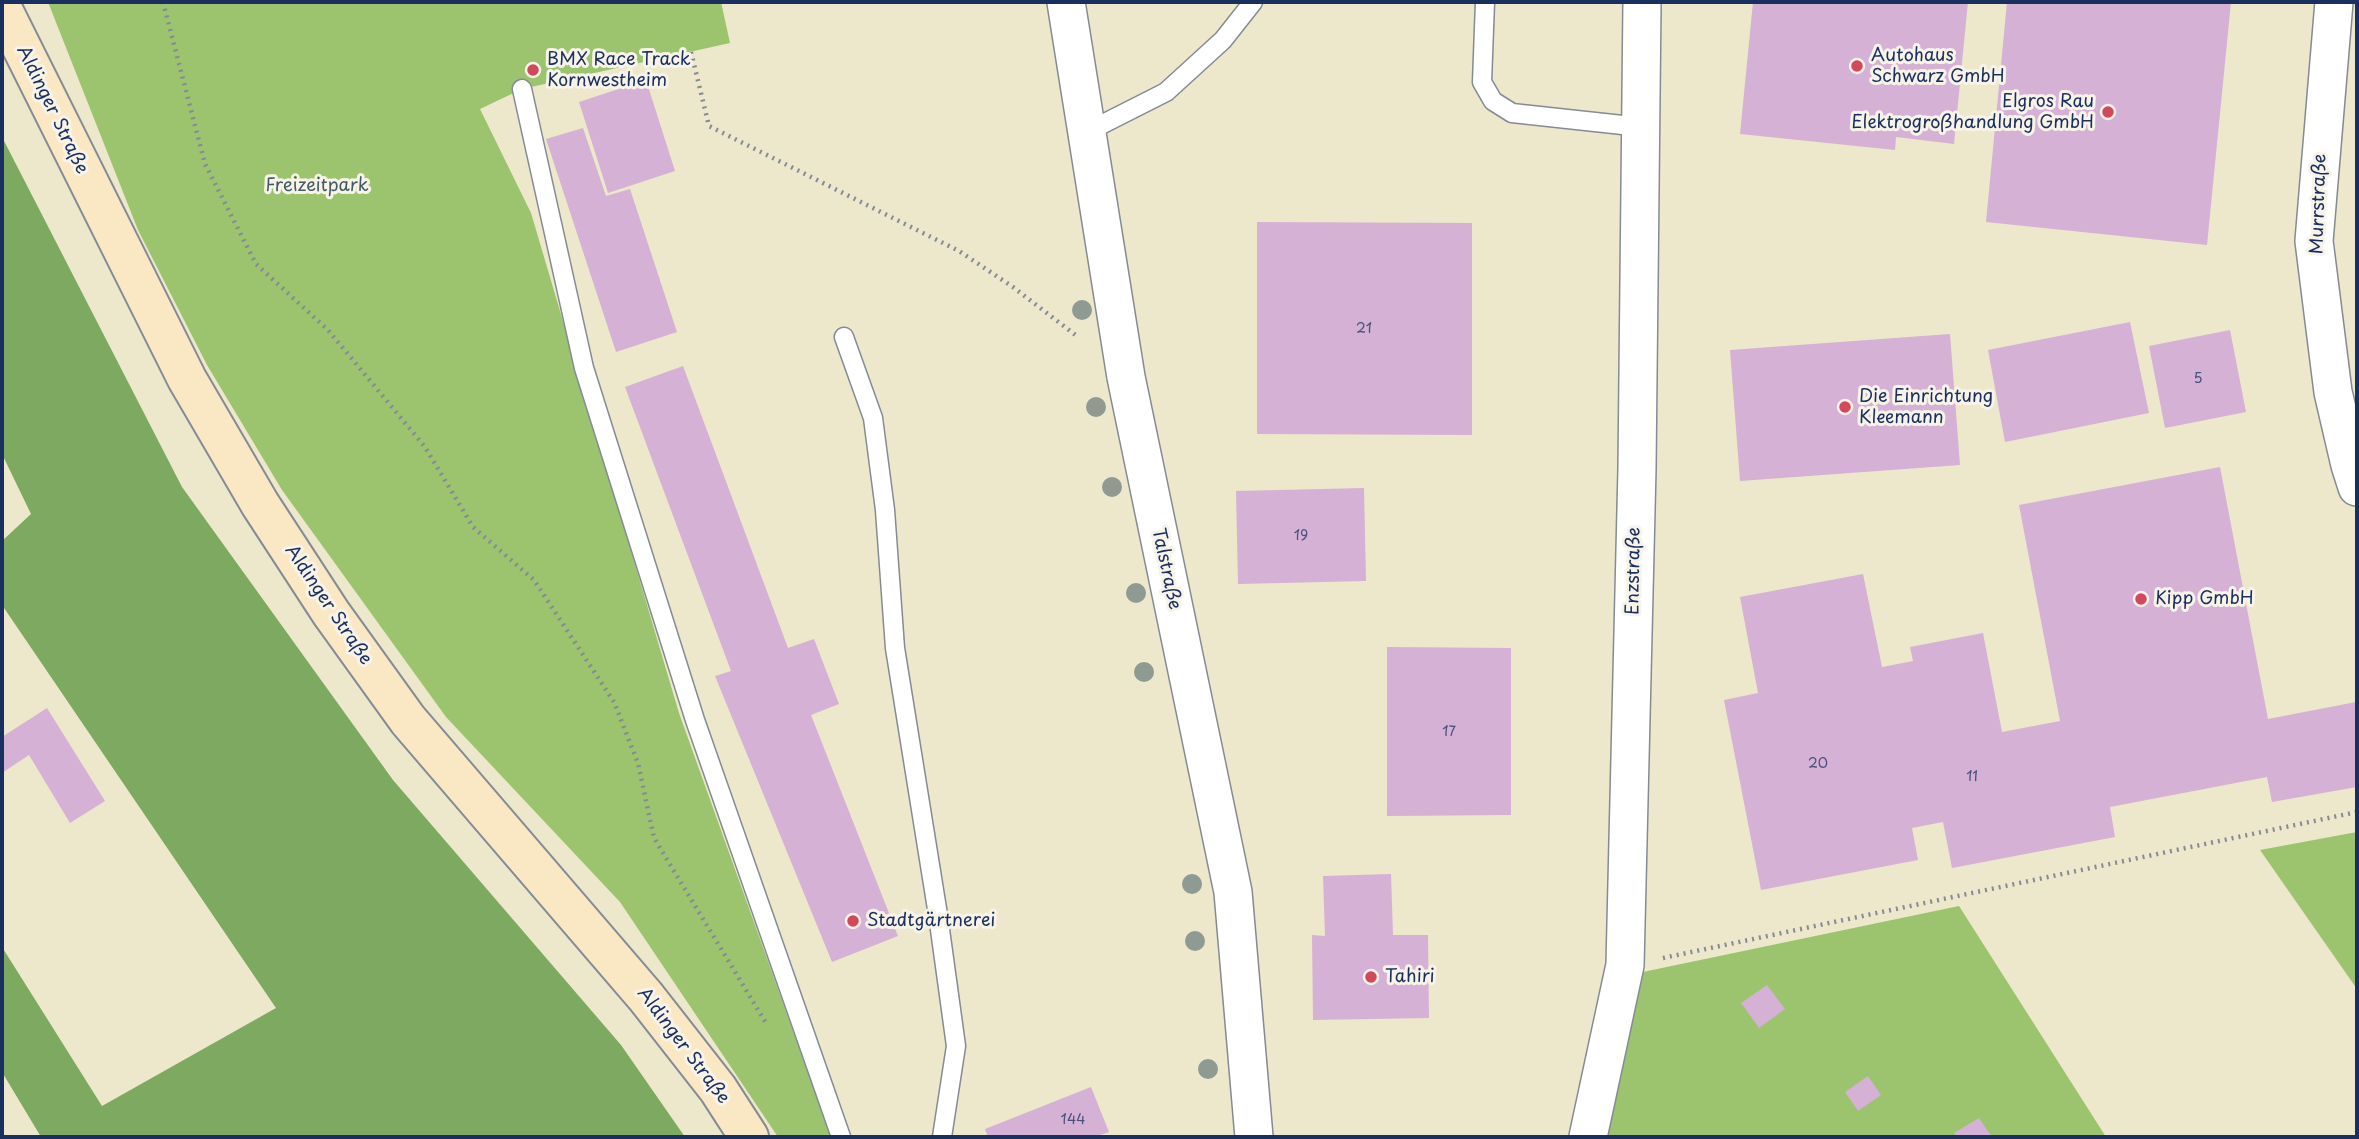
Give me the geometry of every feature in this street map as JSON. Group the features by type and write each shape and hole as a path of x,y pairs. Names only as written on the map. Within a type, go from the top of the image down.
{"main road":[{"name":"Aldinger Straße","path":"2,8 187,379 260,504 331,614 408,720 646,997 718,1089 749,1137"}],"street":[{"name":"Talstraße","path":"1066,2 1126,377 1233,892 1254,1137"},
{"name":"Enzstraße","path":"1588,1137 1625,965 1637,468 1642,2"},
{"name":"Murrstraße","path":"2334,2 2314,241 2345,389 2350,465 2357,487"}],"lane":[{"path":"1087,132 1166,92 1223,40 1253,2"},
{"path":"1485,2 1482,82 1493,101 1512,113 1641,127"},
{"path":"522,89 584,368 695,720 841,1137"},
{"path":"844,337 873,418 885,510 895,648 956,1046 942,1137"}],"path":[{"path":"163,2 205,164 256,264 328,330 425,447 473,527 534,580 614,702 638,763 654,838 766,1023"},
{"path":"691,52 709,126 959,251 1013,287 1126,377"},
{"path":"1625,965 2357,812"}],"green space":[{"name":"Freizeitpark","path":"48,2 721,2 730,43 522,89 480,109 531,213 679,713 831,1137 778,1137 620,902 446,717 282,490 207,365 138,230"},
{"path":"2,137 182,487 393,780 621,1045 685,1137 41,1137 2,1072 2,947 102,1106 276,1008 2,605 2,541 31,514 2,454"},
{"path":"2357,832 2357,989 2260,850"},
{"path":"1959,906 2106,1137 1604,1137 1638,973"}],"building":[{"path":"1753,2 1968,2 1954,144 1896,137 1895,150 1740,134"},
{"name":"Elgros Rau Elektrogroßhandlung GmbH","path":"2007,2 2231,2 2207,245 1986,222"},
{"path":"646,80 675,171 608,193 579,102"},
{"path":"583,128 606,196 630,189 677,332 616,352 546,139"},
{"path":"1257,222 1472,223 1472,435 1257,434"},
{"path":"2130,322 2149,413 2005,442 1988,350"},
{"path":"2230,330 2246,412 2165,428 2149,346"},
{"name":"Die Einrichtung Kleemann","path":"1950,334 1960,465 1740,481 1730,350"},
{"path":"683,366 788,648 814,639 839,704 811,715 898,936 832,962 715,676 731,671 625,387"},
{"path":"2220,467 2268,719 2356,702 2357,787 2272,802 2267,777 2110,807 2115,837 1952,868 1943,822 1912,828 1918,860 1761,890 1724,700 1758,693 1740,597 1863,574 1882,667 1913,661 1910,647 1983,633 2002,732 2060,721 2019,505"},
{"path":"1364,488 1366,581 1238,584 1236,491"},
{"path":"1387,647 1511,648 1511,815 1387,816"},
{"path":"47,708 105,801 70,823 29,755 2,773 2,737"},
{"name":"Tahiri","path":"1391,874 1393,935 1428,935 1429,1018 1313,1020 1312,935 1325,936 1323,876"},
{"path":"1767,985 1785,1009 1759,1028 1741,1003"},
{"path":"1868,1076 1881,1095 1858,1111 1845,1092"},
{"path":"1091,1087 1109,1132 1095,1137 988,1137 985,1129"},
{"path":"1979,1118 1992,1137 1957,1137 1954,1133"}],"place":[{"name":"Autohaus Schwarz GmbH","path":"1857,66"},
{"name":"BMX Race Track Kornwestheim","path":"533,70"},
{"name":"Elgros Rau Elektrogroßhandlung GmbH","path":"2108,112"},
{"name":"Die Einrichtung Kleemann","path":"1845,407"},
{"name":"Kipp GmbH","path":"2141,599"},
{"name":"Stadtgärtnerei","path":"853,921"},
{"name":"Tahiri","path":"1371,977"}]}
